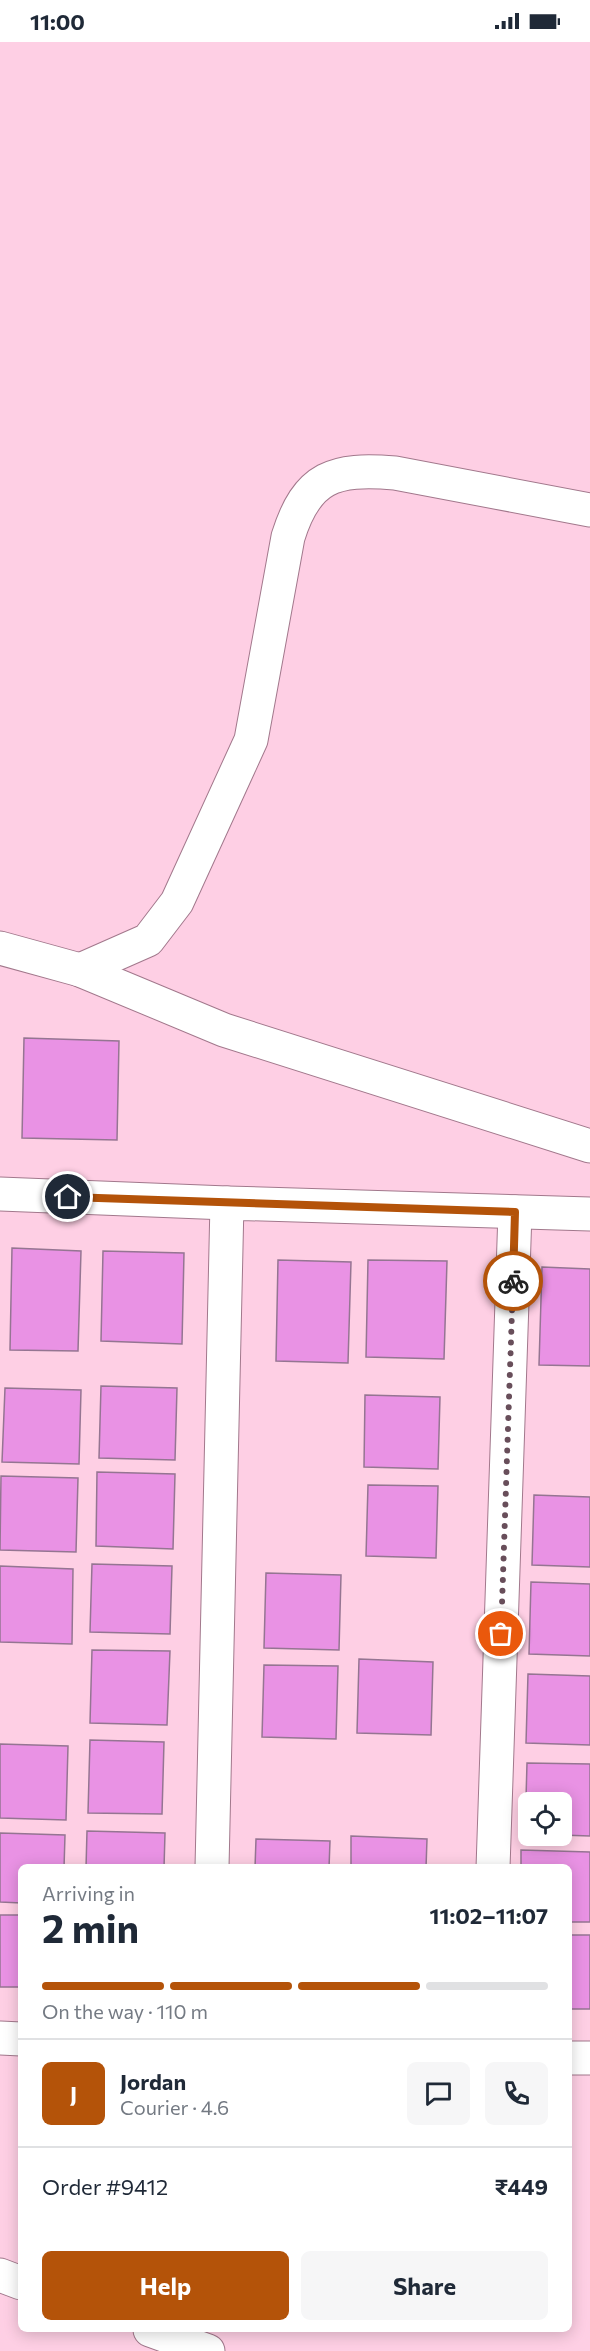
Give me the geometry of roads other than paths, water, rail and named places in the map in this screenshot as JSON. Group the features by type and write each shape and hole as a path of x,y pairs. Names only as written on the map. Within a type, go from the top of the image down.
{"street":[{"path":"80,970 148,940 177,902 251,740 288,537 296,512 307,495 324,479 339,473 363,470 395,473 590,510"},
{"path":"0,948 80,970 224,1030 590,1146"},
{"path":"0,1194 590,1215"},
{"path":"212,1864 226,1203"},
{"path":"492,1864 515,1212"},
{"path":"0,2038 18,2039"},
{"path":"572,2058 590,2058"},
{"path":"0,2275 18,2282"},
{"path":"156,2332 208,2351"}]}
